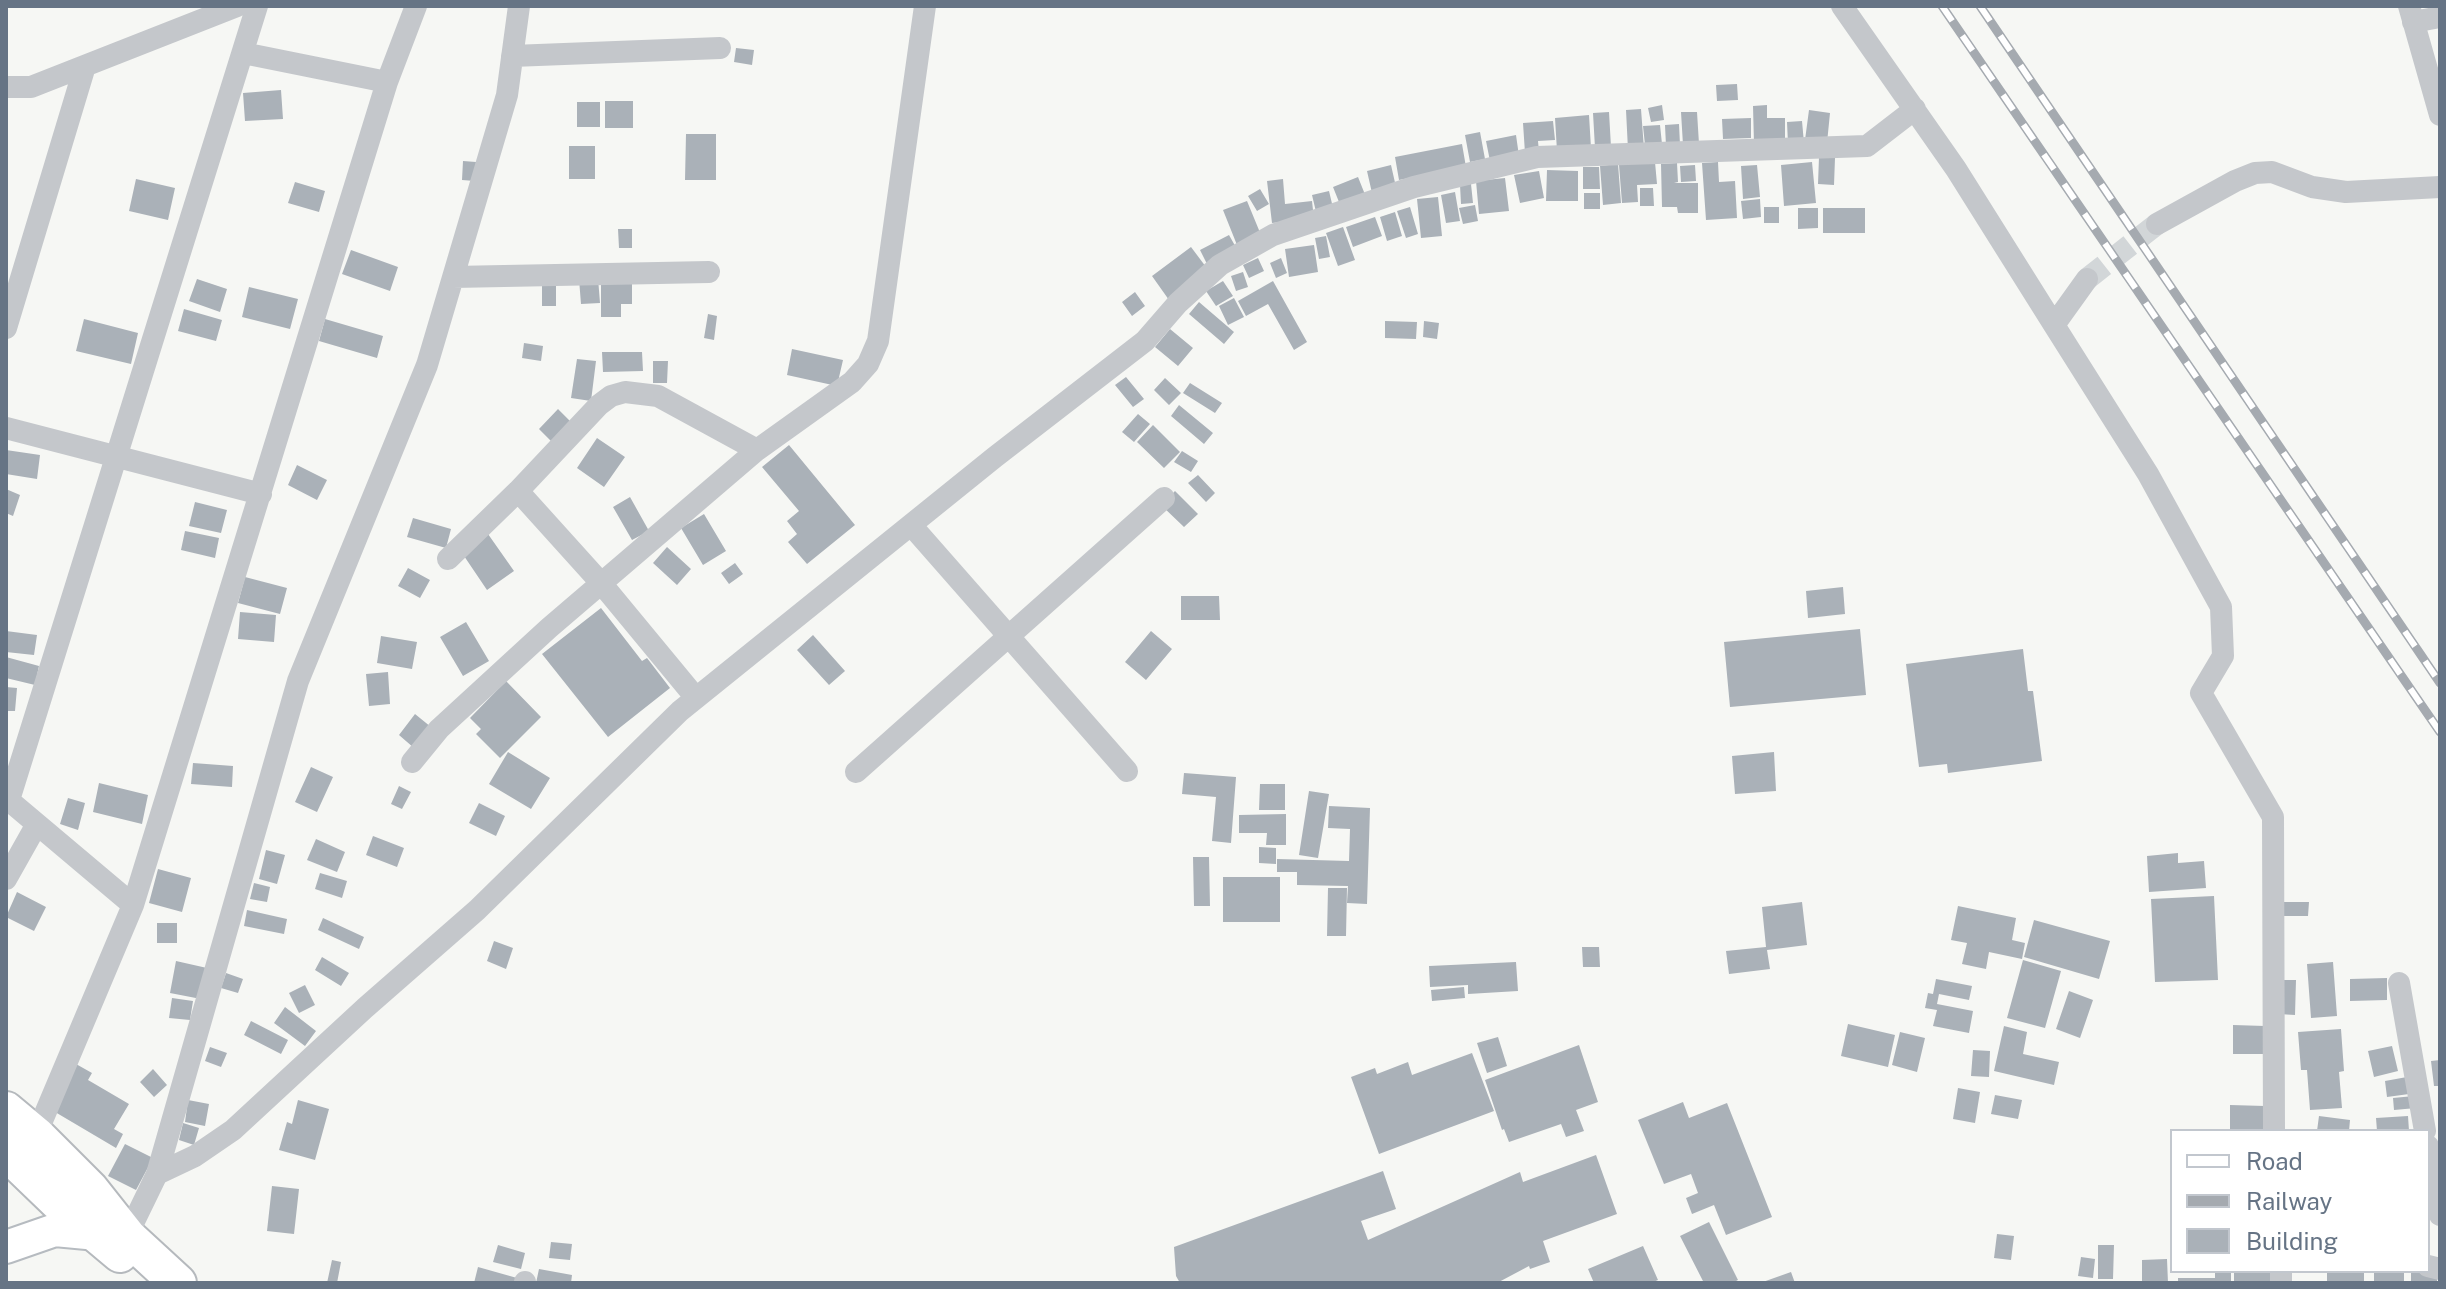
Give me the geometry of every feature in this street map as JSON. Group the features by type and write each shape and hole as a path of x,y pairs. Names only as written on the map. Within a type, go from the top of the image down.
{"main road":[{"path":"6,1110 21,1143 90,1189 116,1244 151,1283"},
{"path":"116,1244 178,1283"}],"street":[{"path":"6,87 31,87 237,6"},
{"path":"133,905 7,799 257,6"},
{"path":"21,1143 133,905 387,82 416,6"},
{"path":"6,1247 55,1230 116,1244 157,1174 298,681 427,365 507,95 519,6"},
{"path":"412,762 439,729 601,583 757,450 852,382 868,364 878,341 925,6"},
{"path":"1842,6 1915,109 2148,474 2221,607 2223,656 2201,693 2273,817 2274,1129"},
{"path":"2440,17 2411,14 2440,115"},
{"path":"512,56 720,48"},
{"path":"243,53 387,82"},
{"path":"6,328 85,66"},
{"path":"157,1174 195,1156 233,1130 477,910 696,698 1145,341 1178,303 1220,265 1273,235 1414,187 1537,157 1867,146 1915,109"},
{"path":"2157,224 2255,173 2272,172 2312,187 2346,192 2440,187"},
{"path":"453,277 709,272"},
{"path":"2054,325 2087,279"},
{"path":"448,559 611,396 625,392 658,396 757,450"},
{"path":"6,428 261,494"},
{"path":"518,491 601,583 696,698"},
{"path":"856,772 1164,498"},
{"path":"911,525 1127,771"},
{"path":"6,879 37,824"},
{"path":"2399,983 2425,1129"},
{"path":"2430,1158 2440,1215"}],"building":[{"path":"736,48 754,50 752,65 734,62"},
{"path":"1737,84 1738,100 1717,101 1716,85"},
{"path":"281,90 283,119 245,121 243,93"},
{"path":"605,101 633,101 633,128 605,128"},
{"path":"577,102 600,102 600,127 577,127"},
{"path":"1662,105 1664,120 1651,122 1648,108"},
{"path":"1767,105 1767,118 1785,118 1785,143 1754,144 1753,106"},
{"path":"1641,109 1644,149 1628,150 1626,110"},
{"path":"1809,110 1830,113 1827,143 1805,140"},
{"path":"1609,112 1611,147 1595,148 1593,113"},
{"path":"1681,112 1697,112 1699,144 1683,145"},
{"path":"1589,115 1591,148 1557,151 1555,118"},
{"path":"1751,118 1751,138 1723,139 1722,119"},
{"path":"1553,121 1555,140 1538,141 1539,152 1525,153 1523,123"},
{"path":"1802,121 1804,143 1788,144 1787,122"},
{"path":"1679,124 1680,145 1666,146 1665,125"},
{"path":"1660,125 1662,144 1645,145 1643,126"},
{"path":"1480,132 1485,159 1470,162 1465,135"},
{"path":"686,134 716,134 716,180 685,180"},
{"path":"1516,135 1519,156 1490,161 1486,141"},
{"path":"1462,144 1466,167 1399,180 1395,157"},
{"path":"569,146 595,146 595,179 569,179"},
{"path":"1819,157 1835,158 1834,185 1818,184"},
{"path":"463,161 476,162 475,181 462,180"},
{"path":"1655,162 1657,184 1637,185 1638,202 1622,203 1619,165"},
{"path":"1718,162 1719,182 1735,181 1737,218 1706,220 1702,163"},
{"path":"1812,162 1816,203 1784,206 1781,165"},
{"path":"1677,163 1678,182 1674,183 1698,183 1698,213 1678,213 1677,207 1662,207 1661,164"},
{"path":"1618,164 1621,203 1603,205 1600,166"},
{"path":"1391,165 1396,187 1372,193 1367,171"},
{"path":"1695,165 1696,181 1681,182 1680,166"},
{"path":"1757,165 1760,197 1743,199 1741,166"},
{"path":"1583,167 1599,167 1600,189 1583,189"},
{"path":"1547,170 1578,171 1578,201 1546,201"},
{"path":"1539,171 1544,198 1520,203 1514,175"},
{"path":"1358,177 1366,197 1341,207 1333,187"},
{"path":"1505,178 1509,211 1479,214 1476,181"},
{"path":"136,179 175,188 168,220 129,211"},
{"path":"1283,179 1285,204 1312,201 1314,219 1272,223 1267,181"},
{"path":"295,182 325,191 319,212 288,203"},
{"path":"1471,184 1473,203 1461,204 1460,185"},
{"path":"1640,188 1653,188 1654,206 1640,206"},
{"path":"1260,189 1269,204 1257,211 1248,196"},
{"path":"1329,191 1334,212 1317,216 1312,195"},
{"path":"1455,192 1460,221 1446,223 1441,195"},
{"path":"1584,193 1600,193 1600,209 1584,209"},
{"path":"1438,197 1442,236 1421,238 1417,199"},
{"path":"1760,199 1761,217 1743,219 1741,201"},
{"path":"1247,201 1261,235 1237,245 1223,210"},
{"path":"1475,205 1478,221 1463,224 1459,208"},
{"path":"1410,207 1418,234 1406,238 1397,211"},
{"path":"1764,207 1779,207 1779,223 1764,223"},
{"path":"1798,208 1818,208 1818,228 1798,229"},
{"path":"1823,208 1865,208 1865,233 1823,233"},
{"path":"1395,212 1402,236 1387,241 1380,217"},
{"path":"1375,217 1382,236 1353,247 1346,227"},
{"path":"1343,227 1355,260 1338,266 1326,233"},
{"path":"618,229 632,229 632,248 619,248"},
{"path":"1229,235 1238,251 1208,266 1200,250"},
{"path":"1326,236 1330,257 1319,259 1315,238"},
{"path":"1314,245 1318,272 1289,277 1285,249"},
{"path":"1191,247 1209,271 1169,300 1152,276"},
{"path":"351,250 398,267 390,291 342,274"},
{"path":"1258,258 1264,271 1249,278 1243,265"},
{"path":"1281,258 1287,273 1276,278 1270,263"},
{"path":"1243,272 1248,287 1236,291 1231,276"},
{"path":"598,278 600,303 581,304 579,279"},
{"path":"601,278 632,278 632,304 621,304 621,317 601,317"},
{"path":"197,279 227,289 220,312 189,301"},
{"path":"542,279 556,279 556,306 542,306"},
{"path":"1223,281 1233,296 1216,306 1206,291"},
{"path":"1273,281 1307,342 1294,350 1268,304 1246,316 1238,301"},
{"path":"249,287 298,299 290,329 242,317"},
{"path":"1135,292 1145,306 1132,316 1122,302"},
{"path":"1234,298 1244,317 1228,325 1219,306"},
{"path":"1199,302 1234,332 1224,344 1189,314"},
{"path":"184,309 222,320 216,341 178,331"},
{"path":"708,314 717,316 714,340 704,338"},
{"path":"84,319 138,333 131,364 76,351"},
{"path":"325,319 383,336 377,358 319,341"},
{"path":"1385,321 1417,322 1416,339 1385,338"},
{"path":"1424,321 1439,323 1437,339 1423,337"},
{"path":"1170,329 1193,348 1178,366 1155,347"},
{"path":"524,343 543,346 541,361 522,358"},
{"path":"792,349 843,360 837,386 787,375"},
{"path":"602,352 642,352 643,371 603,372"},
{"path":"577,359 596,361 591,401 571,398"},
{"path":"653,361 668,361 667,383 653,383"},
{"path":"1126,377 1144,399 1133,407 1115,385"},
{"path":"1165,378 1181,393 1169,405 1154,390"},
{"path":"1190,383 1222,403 1215,413 1183,393"},
{"path":"1179,405 1213,433 1204,444 1171,416"},
{"path":"558,409 571,422 552,442 539,429"},
{"path":"1138,414 1150,424 1134,442 1122,432"},
{"path":"1153,425 1180,452 1164,468 1137,442"},
{"path":"597,438 625,457 604,487 577,468"},
{"path":"789,445 855,525 807,564 788,542 797,534 787,521 799,511 762,467"},
{"path":"6,450 40,455 37,479 6,474"},
{"path":"1182,451 1198,461 1191,472 1174,462"},
{"path":"297,465 327,480 317,500 288,485"},
{"path":"1198,475 1215,493 1206,502 1188,483"},
{"path":"6,489 20,495 13,516 6,513"},
{"path":"1175,491 1198,514 1184,527 1161,505"},
{"path":"630,497 649,531 632,540 613,507"},
{"path":"195,502 227,510 221,533 189,526"},
{"path":"704,514 726,551 703,565 681,528"},
{"path":"413,518 451,529 446,548 407,537"},
{"path":"185,531 219,538 215,558 181,550"},
{"path":"488,534 514,571 487,590 462,553"},
{"path":"667,547 691,569 677,585 653,563"},
{"path":"735,563 743,574 729,584 721,573"},
{"path":"408,568 430,580 420,598 398,586"},
{"path":"245,577 287,588 280,614 238,603"},
{"path":"1843,587 1845,614 1808,618 1806,591"},
{"path":"1181,596 1219,596 1220,620 1181,620"},
{"path":"601,608 642,661 647,658 670,688 608,737 542,654"},
{"path":"240,612 276,615 274,642 238,639"},
{"path":"466,622 489,661 463,676 440,637"},
{"path":"1860,629 1866,695 1730,707 1724,642"},
{"path":"6,631 37,635 34,655 6,652"},
{"path":"1151,631 1172,649 1146,680 1125,662"},
{"path":"813,635 845,671 829,685 797,650"},
{"path":"381,636 417,642 412,669 377,663"},
{"path":"2023,649 2028,691 2033,691 2042,761 1948,773 1947,764 1919,767 1906,664"},
{"path":"6,657 39,666 35,685 6,678"},
{"path":"388,672 390,704 369,706 366,674"},
{"path":"506,681 541,717 500,758 476,734 481,729 470,718"},
{"path":"6,687 17,688 15,711 6,711"},
{"path":"415,714 431,727 414,748 399,735"},
{"path":"508,752 550,778 531,809 489,784"},
{"path":"1774,752 1776,791 1735,794 1732,756"},
{"path":"193,763 233,766 232,787 191,784"},
{"path":"311,767 333,777 317,812 295,802"},
{"path":"1184,773 1236,777 1231,843 1212,841 1216,797 1182,794"},
{"path":"99,783 148,795 142,824 93,812"},
{"path":"1260,784 1285,784 1285,810 1259,810"},
{"path":"399,786 411,792 402,809 391,804"},
{"path":"1309,791 1329,794 1318,858 1299,855"},
{"path":"68,798 85,803 78,830 60,824"},
{"path":"479,803 505,816 496,836 469,823"},
{"path":"1329,806 1370,808 1367,904 1347,903 1348,886 1297,885 1297,872 1277,872 1277,859 1349,861 1350,829 1328,828"},
{"path":"1286,814 1286,845 1266,845 1267,833 1239,833 1239,815"},
{"path":"373,836 404,848 397,867 366,855"},
{"path":"316,839 345,852 337,872 307,860"},
{"path":"1259,847 1276,848 1276,864 1259,863"},
{"path":"266,850 285,855 277,884 259,879"},
{"path":"2178,853 2178,863 2204,861 2206,888 2149,892 2147,856"},
{"path":"1193,857 1209,857 1210,906 1194,906"},
{"path":"158,869 191,878 182,912 149,903"},
{"path":"320,873 347,881 342,898 315,889"},
{"path":"1223,877 1280,877 1280,922 1223,922"},
{"path":"254,883 270,887 267,902 250,899"},
{"path":"1328,888 1347,888 1346,936 1327,936"},
{"path":"17,892 46,907 34,931 6,917"},
{"path":"2214,896 2218,980 2155,982 2151,899"},
{"path":"1802,902 1807,945 1767,950 1770,969 1729,974 1726,951 1766,947 1762,907"},
{"path":"2283,902 2309,902 2308,916 2283,916"},
{"path":"1958,906 2016,918 2012,940 2025,943 2022,959 1989,952 1986,969 1962,964 1967,943 1951,940"},
{"path":"247,910 287,919 284,934 244,926"},
{"path":"323,918 364,937 359,949 318,930"},
{"path":"2034,920 2110,941 2099,979 2024,957"},
{"path":"157,923 177,923 177,943 157,943"},
{"path":"494,941 513,948 506,969 487,961"},
{"path":"1582,947 1599,947 1600,967 1583,967"},
{"path":"322,957 349,973 341,986 315,970"},
{"path":"2023,960 2061,971 2045,1028 2007,1018"},
{"path":"176,961 207,968 201,999 170,993"},
{"path":"1516,962 1518,991 1468,994 1468,985 1430,987 1429,966"},
{"path":"2333,962 2337,1016 2311,1018 2307,964"},
{"path":"226,973 243,979 238,993 221,988"},
{"path":"2387,978 2387,1000 2350,1001 2350,979"},
{"path":"1936,979 1972,986 1969,1000 1939,994 1937,1004 1973,1011 1969,1033 1933,1026 1937,1010 1925,1008 1928,993 1933,994"},
{"path":"2279,980 2296,980 2295,1015 2278,1014"},
{"path":"305,985 315,1005 299,1013 289,993"},
{"path":"1464,987 1465,998 1432,1001 1431,990"},
{"path":"2069,991 2093,1000 2080,1038 2056,1029"},
{"path":"172,998 193,1001 190,1020 169,1018"},
{"path":"285,1007 316,1031 305,1046 274,1023"},
{"path":"251,1021 288,1040 281,1054 244,1035"},
{"path":"1848,1024 1895,1035 1888,1067 1841,1056"},
{"path":"2233,1025 2265,1026 2265,1054 2233,1054"},
{"path":"2004,1026 2027,1032 2023,1054 2059,1062 2054,1085 1994,1071"},
{"path":"2341,1029 2344,1071 2339,1072 2342,1108 2310,1110 2307,1070 2301,1070 2298,1032"},
{"path":"1900,1032 1925,1038 1917,1072 1892,1065"},
{"path":"1498,1037 1507,1066 1487,1073 1477,1043"},
{"path":"1579,1045 1598,1102 1576,1110 1584,1131 1566,1137 1561,1124 1509,1142 1485,1080"},
{"path":"2392,1046 2398,1071 2374,1077 2368,1051"},
{"path":"210,1047 227,1053 221,1067 205,1061"},
{"path":"1973,1050 1990,1051 1989,1077 1971,1076"},
{"path":"1472,1053 1494,1111 1379,1154 1351,1077 1375,1068 1377,1074 1408,1062 1412,1075"},
{"path":"2440,1060 2440,1086 2434,1086 2431,1061"},
{"path":"76,1064 92,1073 88,1080 129,1104 114,1129 123,1134 116,1148 50,1109"},
{"path":"153,1069 167,1085 154,1097 140,1082"},
{"path":"2407,1077 2409,1094 2387,1097 2385,1081"},
{"path":"1958,1088 1980,1092 1975,1123 1953,1119"},
{"path":"1995,1095 2022,1100 2018,1119 1991,1114"},
{"path":"2414,1096 2416,1108 2394,1110 2393,1098"},
{"path":"188,1100 209,1104 205,1126 185,1122"},
{"path":"298,1100 329,1109 315,1160 279,1150 287,1122 292,1124"},
{"path":"1683,1102 1689,1118 1727,1103 1772,1217 1726,1235 1714,1205 1692,1214 1686,1198 1698,1193 1691,1174 1664,1184 1638,1120"},
{"path":"2230,1105 2265,1106 2265,1129 2230,1129"},
{"path":"2319,1116 2350,1120 2349,1129 2317,1129"},
{"path":"2408,1116 2409,1129 2377,1129 2376,1118"},
{"path":"183,1123 199,1128 194,1145 179,1140"},
{"path":"125,1144 153,1158 136,1190 108,1176"},
{"path":"1596,1155 1617,1214 1543,1241 1550,1262 1530,1269 1529,1266 1497,1283 1180,1283 1176,1276 1174,1247 1383,1171 1396,1209 1361,1221 1368,1240 1520,1172 1523,1182"},
{"path":"272,1186 299,1189 294,1234 267,1231"},
{"path":"1709,1222 1738,1280 1732,1283 1704,1283 1680,1236"},
{"path":"1997,1234 2014,1236 2011,1260 1994,1258"},
{"path":"551,1242 572,1244 570,1260 549,1258"},
{"path":"498,1245 525,1253 521,1269 493,1262"},
{"path":"2098,1245 2114,1245 2113,1279 2098,1279"},
{"path":"1643,1246 1658,1280 1651,1283 1594,1283 1588,1269"},
{"path":"2081,1257 2095,1259 2093,1278 2078,1276"},
{"path":"2167,1259 2168,1283 2142,1283 2142,1260"},
{"path":"332,1260 341,1262 337,1283 327,1283"},
{"path":"478,1267 517,1278 515,1283 474,1283"},
{"path":"539,1269 572,1275 571,1283 536,1283"},
{"path":"2437,1271 2437,1283 2411,1283 2411,1273"},
{"path":"1791,1272 1795,1283 1760,1283"},
{"path":"2215,1273 2231,1273 2231,1283 2178,1283 2178,1278 2215,1278"},
{"path":"2234,1273 2278,1273 2278,1283 2234,1283"},
{"path":"2327,1273 2364,1273 2364,1283 2327,1283"},
{"path":"2374,1273 2404,1273 2404,1283 2374,1283"}],"tunnel":[{"path":"2087,279 2157,224"}],"railway":[{"path":"1942,6 2440,732"},
{"path":"1980,6 2440,683"}]}
